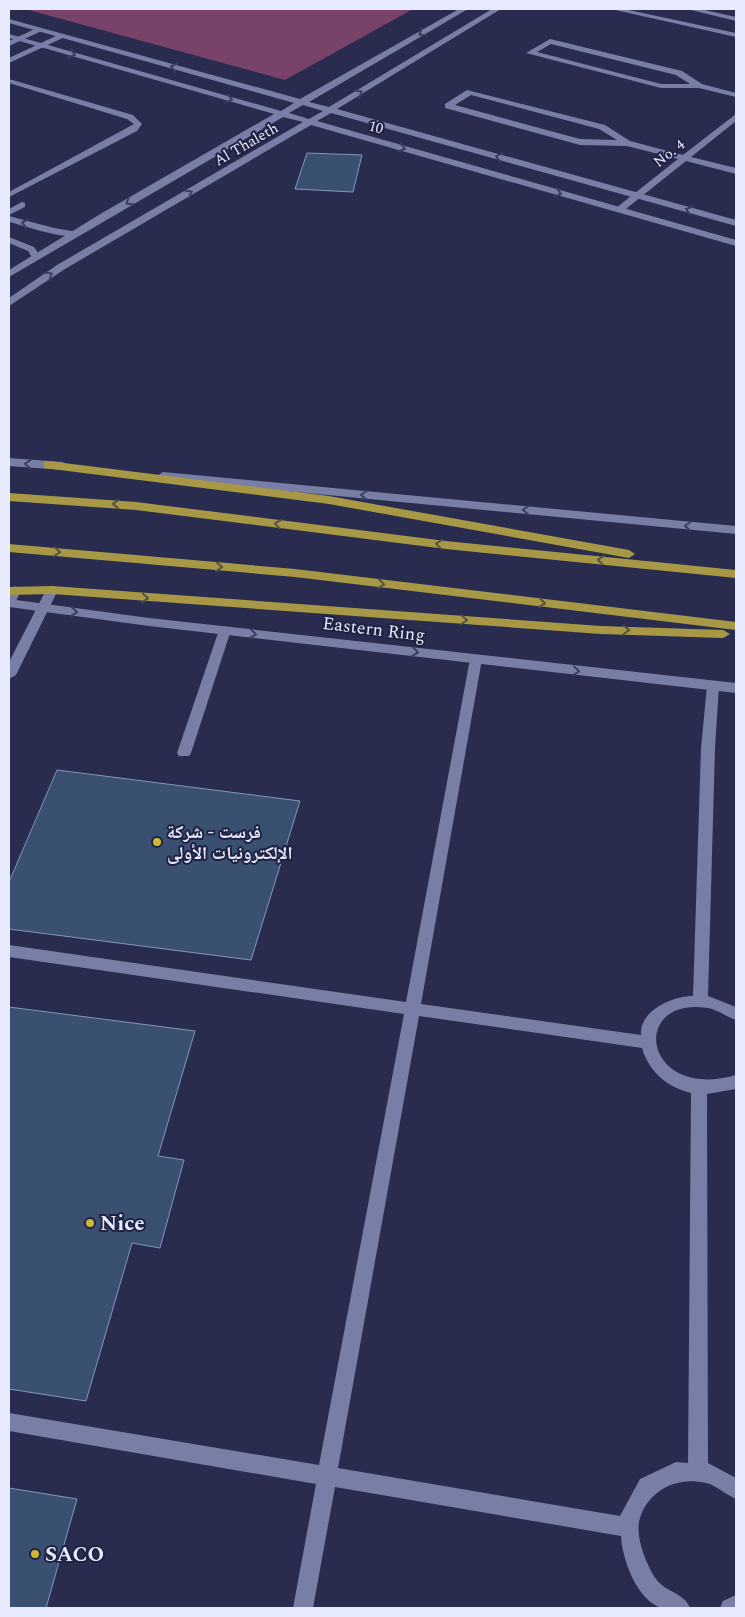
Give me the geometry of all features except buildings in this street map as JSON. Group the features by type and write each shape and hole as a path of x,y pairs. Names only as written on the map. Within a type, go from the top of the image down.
{"highway":[{"path":"48,465 329,500 736,574"},
{"path":"9,497 136,506 446,545 736,574"},
{"path":"9,548 295,573 736,626"},
{"path":"12,590 52,590 600,630 736,634"}],"street":[{"name":"Al Thaleth","path":"9,274 464,9"},
{"name":"Al Thaleth","path":"9,303 61,267 310,122 497,9"},
{"path":"615,9 736,35"},
{"path":"691,9 736,19"},
{"name":"10","path":"9,21 736,223"},
{"name":"10","path":"9,36 736,243"},
{"path":"699,86 679,72 550,41 530,53 661,86 699,86 736,95"},
{"path":"626,143 602,127 470,92 448,106 580,142 626,143 736,172"},
{"name":"No. 4","path":"619,210 736,118"},
{"path":"9,462 736,530"},
{"path":"9,603 12,590"},
{"path":"9,675 52,590"},
{"name":"Eastern Ring","path":"9,603 476,660 736,688"}],"lane":[{"path":"9,44 40,30"},
{"path":"9,61 63,36"},
{"path":"9,81 130,117 138,124 136,127 9,195"},
{"path":"9,212 22,205"},
{"path":"9,218 48,230 75,234"},
{"path":"9,240 31,249 36,257"},
{"path":"184,753 225,630"},
{"path":"303,1608 476,660"},
{"path":"700,1002 708,748 713,686"},
{"path":"9,951 650,1043"},
{"path":"736,1014 711,1002 684,1002 661,1010 648,1030 650,1053 664,1074 691,1088 720,1089 736,1082"},
{"path":"698,1472 699,1088"},
{"path":"9,1422 630,1528"},
{"path":"680,1608 650,1588 632,1554 629,1518 647,1486 676,1472 710,1473 736,1490"},
{"path":"730,1608 736,1605"}],"shaded area":[{"path":"25,9 413,9 285,80"}],"place":[{"name":"فرست - شركة الإلكترونيات الأولى","path":"157,842"},
{"name":"Nice","path":"90,1223"},
{"name":"SACO","path":"35,1554"}]}
